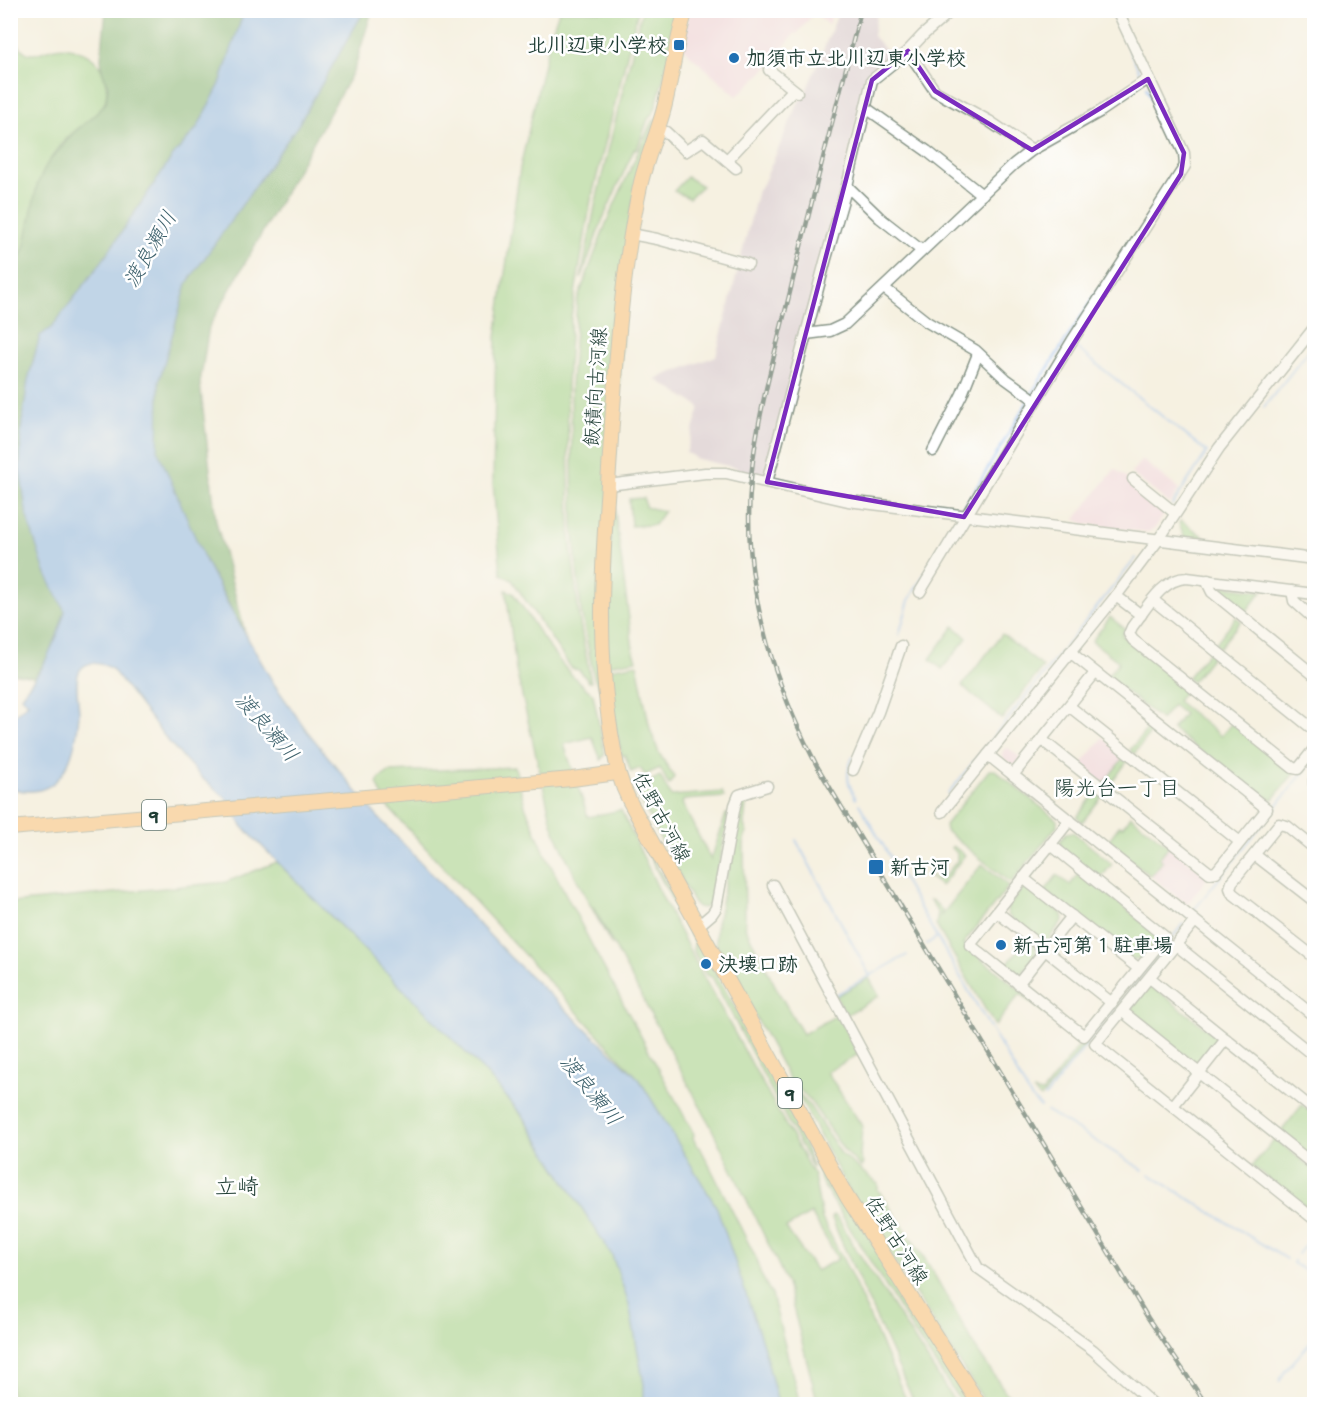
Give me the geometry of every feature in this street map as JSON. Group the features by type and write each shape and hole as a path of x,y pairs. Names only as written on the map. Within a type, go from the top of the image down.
{"main road":[{"name":"飯積向古河線","path":"611,774 603,667 602,575 616,344 631,234 643,176 657,130 686,10"},
{"name":"佐野古河線","path":"10,828 611,774 630,802 847,1197 979,1404"}],"street":[{"path":"767,482 847,186 872,80 908,51 952,10"},
{"path":"920,592 1035,400 1185,166 1184,153 1117,10"},
{"path":"908,51 935,91 989,121 1032,150"},
{"path":"727,160 795,91 769,69"},
{"path":"806,334 830,331 845,324 1014,164 1032,150 1101,111 1148,79"},
{"path":"866,108 927,151 982,195"},
{"path":"657,130 666,132 686,151 703,140 736,168"},
{"path":"847,186 880,218 921,250"},
{"path":"631,234 748,264"},
{"path":"884,288 927,322 975,350 1006,379 1035,400"},
{"path":"942,812 1116,596 1159,540 1219,448 1314,328"},
{"path":"933,451 962,394 978,354"},
{"path":"608,485 726,473 834,499 1314,559"},
{"path":"1133,478 1175,513"},
{"path":"1314,594 1208,580 1187,578 1173,580 1164,586 1129,634 1133,640 1293,768 1298,769 1302,766 1314,749"},
{"path":"1208,580 1212,592 1314,675"},
{"path":"1292,591 1294,601 1314,619"},
{"path":"1116,596 1141,615"},
{"path":"1153,600 1314,730"},
{"path":"853,770 878,712 901,646"},
{"path":"1042,740 1210,873 1216,872 1267,809 1070,652"},
{"path":"1013,775 1095,673"},
{"path":"1069,706 1240,842"},
{"path":"988,755 1314,1016"},
{"path":"698,926 716,908 735,805 739,795 767,786"},
{"path":"1050,844 1165,937 1084,1036 970,945 1050,844 1070,820"},
{"path":"1314,848 1282,823 1232,882 1230,888 1232,892 1314,957"},
{"path":"1256,855 1314,901"},
{"path":"1023,878 1138,968"},
{"path":"773,885 978,1268 1093,1350 1153,1404"},
{"path":"997,912 1112,1003"},
{"path":"1018,984 1072,916"},
{"path":"1195,921 1095,1044 1314,1219"},
{"path":"1176,945 1314,1056"},
{"path":"1150,978 1314,1110"},
{"path":"1123,1012 1314,1165"},
{"path":"1173,1106 1226,1039"}],"highlighted area":[{"path":"908,51 935,91 1032,150 1148,79 1184,153 1181,174 964,517 767,482 872,80"}],"shaded area":[{"name":"加須市立北川辺東小学校","path":"690,11 834,11 828,25 814,13 769,66 737,96 680,46"},
{"path":"839,11 877,11 873,36 893,58 865,81 836,213 764,475 760,476 694,458 686,453 700,407 655,379 716,356 758,190 763,184 799,101 805,94"},
{"path":"1142,460 1179,489 1170,504 1131,473"},
{"path":"1115,469 1167,510 1155,528 1148,532 1084,524 1075,519"},
{"path":"1103,738 1125,756 1103,784 1080,766"},
{"path":"1007,747 1021,758 1017,764 1011,764 1003,758 1002,752"},
{"path":"1169,846 1208,877 1187,905 1151,876 1162,862 1159,859"}],"green space":[{"path":"106,11 244,11 220,84 197,128 172,157 103,260 52,327 40,336 28,380 21,430 20,470 45,572 65,610 53,645 45,662 34,677 11,673 11,275 24,249 37,185 47,164 73,133 106,103 108,86 102,70 101,58"},
{"path":"364,11 372,11 354,70 209,327 200,383 216,521 245,633 205,560 157,451 159,381 187,283 298,125"},
{"path":"559,11 638,11 591,200 571,317 567,386 570,535 579,618 591,682 579,670 569,665 512,580 501,574 493,483 496,337 520,168 550,37"},
{"path":"642,11 681,11 655,110 648,119 637,149 634,149 602,221 581,279 596,201"},
{"path":"10,28 17,43 30,54 62,47 87,55 101,69 107,94 105,102 96,114 66,139 46,167 38,188 27,240 11,275"},
{"path":"655,120 630,214 600,688 592,668 581,610 573,527 571,386 577,301 607,221 652,121"},
{"path":"687,177 702,186 689,198 674,191"},
{"path":"613,497 633,649 637,660 607,665 607,612"},
{"path":"644,498 645,507 664,511 654,525 631,526 629,499"},
{"path":"1181,520 1208,542 1185,539 1179,523"},
{"path":"1223,586 1262,591 1245,613 1220,593"},
{"path":"506,590 513,593 569,672 593,694 605,754 601,760 592,737 564,744 588,817 621,810 703,976 814,1176 822,1219 849,1271 908,1404 818,1404 787,1284 778,1264 709,1123 593,906 612,946 596,916 558,839 552,823 516,670","holes":["811,1213 838,1259 816,1271 786,1228"]},
{"path":"1110,617 1125,629 1122,635 1188,687 1177,701 1221,736 1232,723 1295,772 1272,800 1262,793 1258,797 1172,729 1184,714 1173,705 1161,720 1107,676 1119,662 1092,641"},
{"path":"1236,617 1241,621 1219,648 1215,644"},
{"path":"954,626 967,638 942,669 930,659"},
{"path":"1002,634 1043,667 1002,719 962,686"},
{"path":"1210,650 1214,654 1192,682 1187,678"},
{"path":"637,664 650,729 659,753 674,777 669,785 660,768 645,775 640,768 631,772 625,755 622,756 615,727 608,669"},
{"path":"1152,723 1156,726 1134,754 1130,750"},
{"path":"1125,756 1129,759 1108,788 1103,784"},
{"path":"515,767 525,806 546,856 694,1134 693,1138 697,1146 700,1147 758,1262 760,1273 772,1295 800,1404 778,1404 763,1345 717,1208 639,1079 387,806 377,783 389,772"},
{"path":"989,770 995,770 1057,820 1057,826 1011,883 946,831 945,825"},
{"path":"660,776 671,796 722,792 724,797 684,800 682,803 711,860 726,814 729,814 712,903 704,908 698,907 692,900 635,789"},
{"path":"1098,789 1104,794 1082,822 1077,817"},
{"path":"754,798 746,804 744,825 747,833 744,839 745,927 803,1034 837,1013 859,1054 827,1072 862,1126 860,1156 863,1164 861,1167 843,1149 809,1099 789,1079 716,943 716,929 740,805 746,799"},
{"path":"1131,816 1169,846 1159,858 1163,861 1151,876 1107,842 1120,825 1122,827"},
{"path":"630,818 772,1074 803,1140 813,1168 712,977 706,975 693,950 694,942 648,854 638,840"},
{"path":"1073,832 1112,864 1100,879 1061,848 1060,841 1066,833"},
{"path":"953,846 965,855 941,886 929,877 930,875 936,879 943,878 957,861 957,853 951,848"},
{"path":"277,862 486,1073 523,1117 612,1255 629,1304 644,1384 644,1404 11,1404 11,903 226,882"},
{"path":"982,864 1009,886 963,944 1086,1043 1041,1098 1033,1091 1042,1093 1082,1042 1020,994 995,1026 936,925 938,914 930,900 942,910 941,916"},
{"path":"1080,872 1156,933 1157,940 1142,959 1133,960 1045,891 1057,875 1070,885"},
{"path":"1029,887 1062,914 1063,920 1048,940 1039,940 1008,915 1007,908 1023,888"},
{"path":"1026,940 1035,947 1037,955 1021,975 1014,976 1004,968"},
{"path":"869,978 879,996 846,1015 836,996"},
{"path":"1147,987 1153,987 1217,1037 1218,1044 1202,1064 1196,1064 1132,1014 1131,1008"},
{"path":"797,1093 809,1105 842,1155 878,1184 878,1190 927,1262 980,1355 1014,1404 986,1404 846,1185"},
{"path":"1302,1105 1314,1115 1314,1160 1280,1133"},
{"path":"807,1138 974,1404 962,1404 914,1332 822,1183"},
{"path":"1275,1139 1314,1170 1314,1213 1252,1166"},
{"path":"834,1215 956,1404 915,1404 839,1236 832,1218"}],"water":[{"name":"渡良瀬川","path":"244,11 364,11 298,125 187,283 159,381 158,451 205,560 228,604 274,684 307,731 375,814 510,957 639,1079 717,1208 763,1345 778,1404 644,1404 644,1384 629,1304 612,1255 524,1117 486,1073 243,827 226,798 202,778 169,742 112,669 104,665 90,664 79,672 77,730 70,760 63,772 43,789 28,791 11,788 11,718 28,703 21,696 42,668 57,636 65,611 45,572 27,517 20,470 21,430 28,380 40,336 52,327 103,260 172,157 197,128 220,84"}],"waterway":[{"path":"1111,10 1141,75"},
{"path":"1146,87 1180,158"},
{"path":"1032,393 1098,290"},
{"path":"1264,407 1314,344"},
{"path":"1074,346 1207,452 1172,505"},
{"path":"962,512 1028,401"},
{"path":"899,635 909,600 954,524"},
{"path":"948,794 1136,558"},
{"path":"853,757 848,778 856,799"},
{"path":"1194,910 1314,759"},
{"path":"859,804 1032,1099 1041,1107"},
{"path":"796,840 870,976"},
{"path":"1045,1097 1183,924"},
{"path":"927,944 937,937"},
{"path":"835,995 907,955"},
{"path":"1047,1111 1143,1170"},
{"path":"1149,1174 1286,1259"},
{"path":"1298,1254 1314,1234"},
{"path":"1294,1261 1293,1263 1314,1276"},
{"path":"1279,1382 1285,1371 1314,1339"}],"railway":[{"path":"861,10 773,361 754,454 749,516 755,590 763,627 786,698 817,766 1148,1318 1206,1404"}],"place":[{"name":"北川辺東小学校","path":"679,45"},
{"name":"加須市立北川辺東小学校","path":"734,58"},
{"name":"新古河","path":"876,867"},
{"name":"新古河第１駐車場","path":"1001,945"},
{"name":"決壊口跡","path":"706,964"}],"district":[{"name":"陽光台一丁目","path":"1117,788"},
{"name":"立崎","path":"237,1186"}]}
